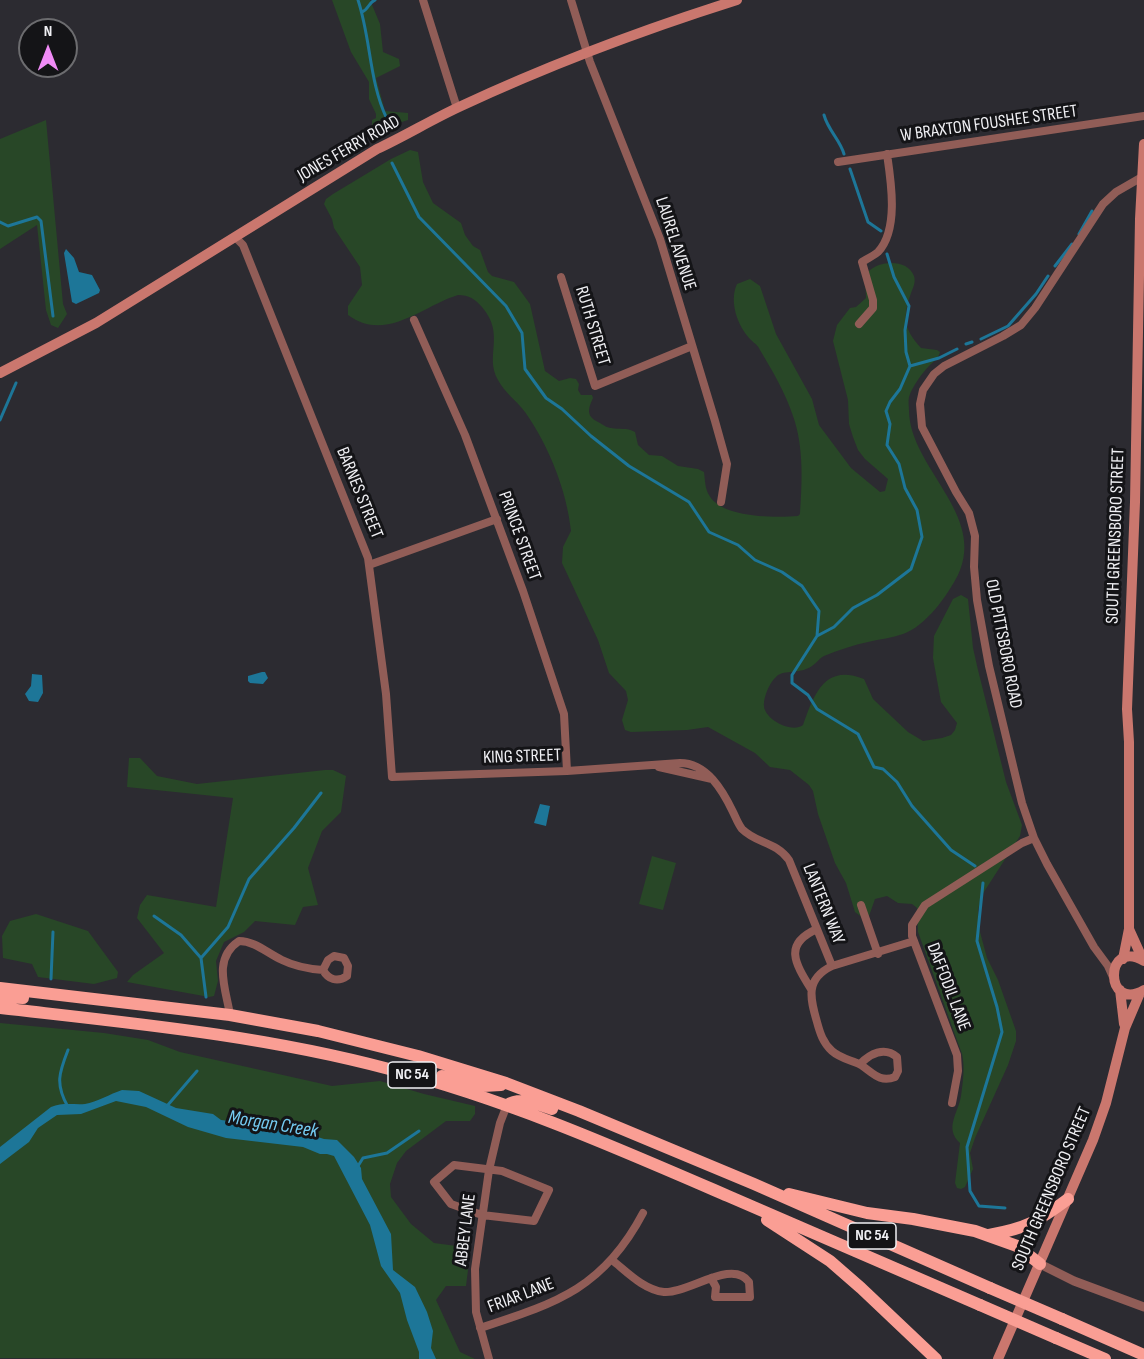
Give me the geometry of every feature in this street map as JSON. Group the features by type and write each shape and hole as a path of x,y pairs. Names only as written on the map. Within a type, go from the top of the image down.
{"highway":[{"name":"NC 54","path":"0,988 230,1015 318,1031 506,1083 609,1123 754,1184 820,1215 1144,1355"},
{"path":"0,997 24,998 34,992"},
{"name":"NC 54","path":"0,1008 220,1034 358,1061 432,1081 507,1105 619,1148 1105,1359"},
{"path":"358,1061 404,1065 483,1086 506,1083"},
{"path":"507,1105 517,1100 525,1101 609,1123"},
{"path":"754,1184 846,1209 913,1219 988,1235 1017,1246 1040,1263"},
{"path":"730,1197 830,1261 936,1359"},
{"path":"988,1235 1017,1230 1040,1220 1068,1199"}],"main road":[{"name":"JONES FERRY ROAD","path":"0,373 96,323 377,149 457,108 651,27 737,0"},
{"name":"SOUTH GREENSBORO STREET","path":"1125,1028 1119,990 1113,977 1114,970 1122,959 1129,929 1128,709 1135,502 1140,219 1144,144"},
{"name":"SOUTH GREENSBORO STREET","path":"1129,929 1144,960"},
{"path":"1122,959 1133,956 1144,960"},
{"path":"1119,990 1130,994 1142,991"},
{"name":"SOUTH GREENSBORO STREET","path":"998,1359 1087,1155 1106,1104 1125,1028 1142,991"}],"street":[{"path":"423,0 457,108"},
{"name":"LAUREL AVENUE","path":"571,0 587,52 660,238 727,464 721,502"},
{"name":"W BRAXTON FOUSHEE STREET","path":"838,162 1144,116"},
{"path":"860,324 873,308 873,300 862,262 878,252 890,226 892,204 887,154"},
{"name":"OLD PITTSBORO ROAD","path":"1113,977 1034,838 1022,803 989,666 977,600 974,526 926,436 919,415 920,404 928,381 944,366 1021,325 1103,204 1116,192 1142,177"},
{"name":"BARNES STREET","path":"235,237 243,245 368,558 386,694 392,777"},
{"name":"RUTH STREET","path":"561,277 595,386 692,346"},
{"name":"PRINCE STREET","path":"414,320 465,435 497,519 564,714 567,771"},
{"path":"369,565 497,519"},
{"name":"KING STREET","path":"392,777 567,771 653,765"},
{"name":"LANTERN WAY","path":"653,765 713,780 719,786 743,829 756,839 776,847 789,860 832,966"},
{"name":"DAFFODIL LANE","path":"952,1103 958,1071 957,1055 914,942 912,925 925,905 1022,843 1034,838"},
{"path":"861,905 878,954"},
{"path":"811,989 794,953 797,943 807,933 817,929"},
{"path":"230,1015 223,960 227,951 239,942 252,944 302,967 323,970"},
{"path":"860,1064 872,1053 879,1052 893,1053 899,1064 895,1077 887,1080 878,1078 860,1064 840,1057 826,1045 821,1037 811,1004 811,989 823,970 914,942"},
{"path":"1102,956 1122,959"},
{"name":"ABBEY LANE","path":"489,1359 476,1312 475,1269 489,1170 500,1122 507,1105"},
{"path":"454,1165 502,1171 549,1190 534,1221 482,1215 451,1204 434,1182 454,1165"},
{"name":"FRIAR LANE","path":"480,1328 541,1308 562,1298 612,1260 643,1213"},
{"path":"612,1260 646,1286 664,1292 686,1288 711,1278 725,1274 740,1275 749,1282 750,1297 715,1297 716,1287 711,1278"},
{"path":"1040,1263 1074,1281 1144,1307"}],"green space":[{"path":"332,0 370,0 380,24 383,52 399,59 400,66 376,78 385,111 408,113 408,120 377,130 372,125 376,114 369,99 369,82 351,52"},
{"path":"46,120 63,304 67,314 58,328 51,325 46,310 37,225 0,249 0,139"},
{"path":"410,150 418,152 423,182 433,203 461,223 465,235 473,246 480,250 488,272 492,276 514,282 530,304 545,371 559,381 576,379 581,395 592,395 589,412 591,417 608,427 635,432 638,445 649,455 662,456 678,466 704,472 706,487 715,503 737,512 777,517 798,516 802,477 801,452 793,416 783,391 758,347 738,321 734,305 737,284 750,279 760,286 776,334 812,399 819,425 851,468 880,492 885,491 888,479 858,450 849,424 848,400 833,341 837,325 850,308 856,307 866,298 866,280 869,271 886,263 900,264 911,270 915,280 906,310 908,329 921,348 940,352 912,389 909,411 913,432 921,452 956,512 963,532 964,553 958,575 935,609 912,630 840,650 824,656 809,668 779,675 768,688 764,707 772,719 782,725 799,727 803,725 812,702 823,684 830,678 851,675 864,679 873,699 908,732 923,741 951,735 957,723 941,702 933,658 934,636 953,599 961,595 968,599 973,648 978,670 1006,782 1022,825 1020,836 982,895 978,910 980,932 987,958 998,980 1016,1031 1016,1041 1008,1065 975,1138 970,1153 973,1169 965,1187 957,1188 955,1183 960,1143 955,1137 952,1126 961,1096 963,1059 918,932 917,908 912,904 898,903 887,896 875,899 869,916 863,918 855,912 846,883 835,863 818,814 813,791 790,770 770,767 755,753 708,727 687,730 631,732 625,730 622,720 628,700 626,691 609,673 598,640 562,563 563,547 571,531 561,484 541,438 525,412 498,380 493,362 493,327 479,304 469,297 458,295 404,320 390,324 362,323 348,315 348,306 362,285 360,267 334,228 324,204 326,199 333,194"},
{"path":"129,758 140,758 157,776 197,784 325,770 333,770 346,776 341,812 322,831 308,868 318,905 303,907 295,925 255,921 244,932 224,942 216,961 218,981 214,996 127,982 133,975 164,953 137,918 140,905 147,895 216,907 233,798 127,787"},
{"path":"652,856 676,863 663,910 639,904"},
{"path":"36,914 88,931 118,972 117,978 94,984 38,977 32,964 3,958 2,936 10,921"},
{"path":"0,1023 104,1033 148,1040 180,1052 332,1086 380,1081 475,1106 475,1114 470,1121 446,1121 406,1151 397,1163 390,1184 391,1197 411,1224 434,1243 464,1247 468,1270 466,1286 446,1286 436,1300 460,1352 475,1359 0,1358"}],"water":[{"path":"66,249 74,258 79,272 92,275 100,290 99,293 76,304 72,302 64,253"},
{"path":"265,672 268,678 263,684 248,681 248,676"},
{"path":"32,674 42,675 43,693 38,702 29,701 25,694 31,686"},
{"path":"540,804 550,806 546,826 534,823"},
{"path":"122,1090 139,1091 176,1108 213,1114 221,1120 289,1128 324,1139 337,1140 354,1157 361,1168 362,1179 391,1234 393,1270 415,1287 427,1312 433,1331 431,1348 436,1359 419,1359 419,1352 400,1293 381,1266 370,1225 334,1156 320,1154 303,1147 226,1138 188,1127 146,1107 116,1101 81,1114 57,1115 38,1128 29,1142 0,1164 0,1147 51,1107 90,1103"}],"waterway":[{"path":"358,0 373,75 387,119 381,131"},
{"path":"362,12 375,0"},
{"path":"824,115 844,154"},
{"path":"392,163 419,217 506,306 522,333 525,369 546,398 629,466 689,502 709,532 738,545 755,560 782,572 802,586 819,611 817,636 792,675 792,683 808,695 817,709 858,734 874,767 883,769 897,782 912,806 951,850 975,866"},
{"path":"850,169 868,222 881,231"},
{"path":"1079,234 1092,211"},
{"path":"0,222 8,226 37,217 41,221 53,316"},
{"path":"1055,266 1072,244"},
{"path":"817,636 834,627 853,608 877,595 911,569 922,537 917,510 905,488 899,464 887,445 890,424 886,411 900,389 910,366 906,352 905,330 909,306 894,277 887,254"},
{"path":"981,339 1008,326 1036,294 1048,276"},
{"path":"966,344 972,342"},
{"path":"910,366 939,358 957,349"},
{"path":"0,420 16,383"},
{"path":"206,997 201,958 228,927 249,879 321,793"},
{"path":"983,883 977,941 997,1007 1002,1032 967,1147 970,1191 979,1206 1005,1208"},
{"path":"154,916 181,935 201,958"},
{"path":"51,979 53,932"},
{"path":"68,1050 62,1065 60,1085 68,1107"},
{"path":"167,1106 197,1071"},
{"path":"358,1166 363,1158 387,1153 419,1131"}],"water label":[{"name":"Morgan Creek","path":"273,1125"}]}
